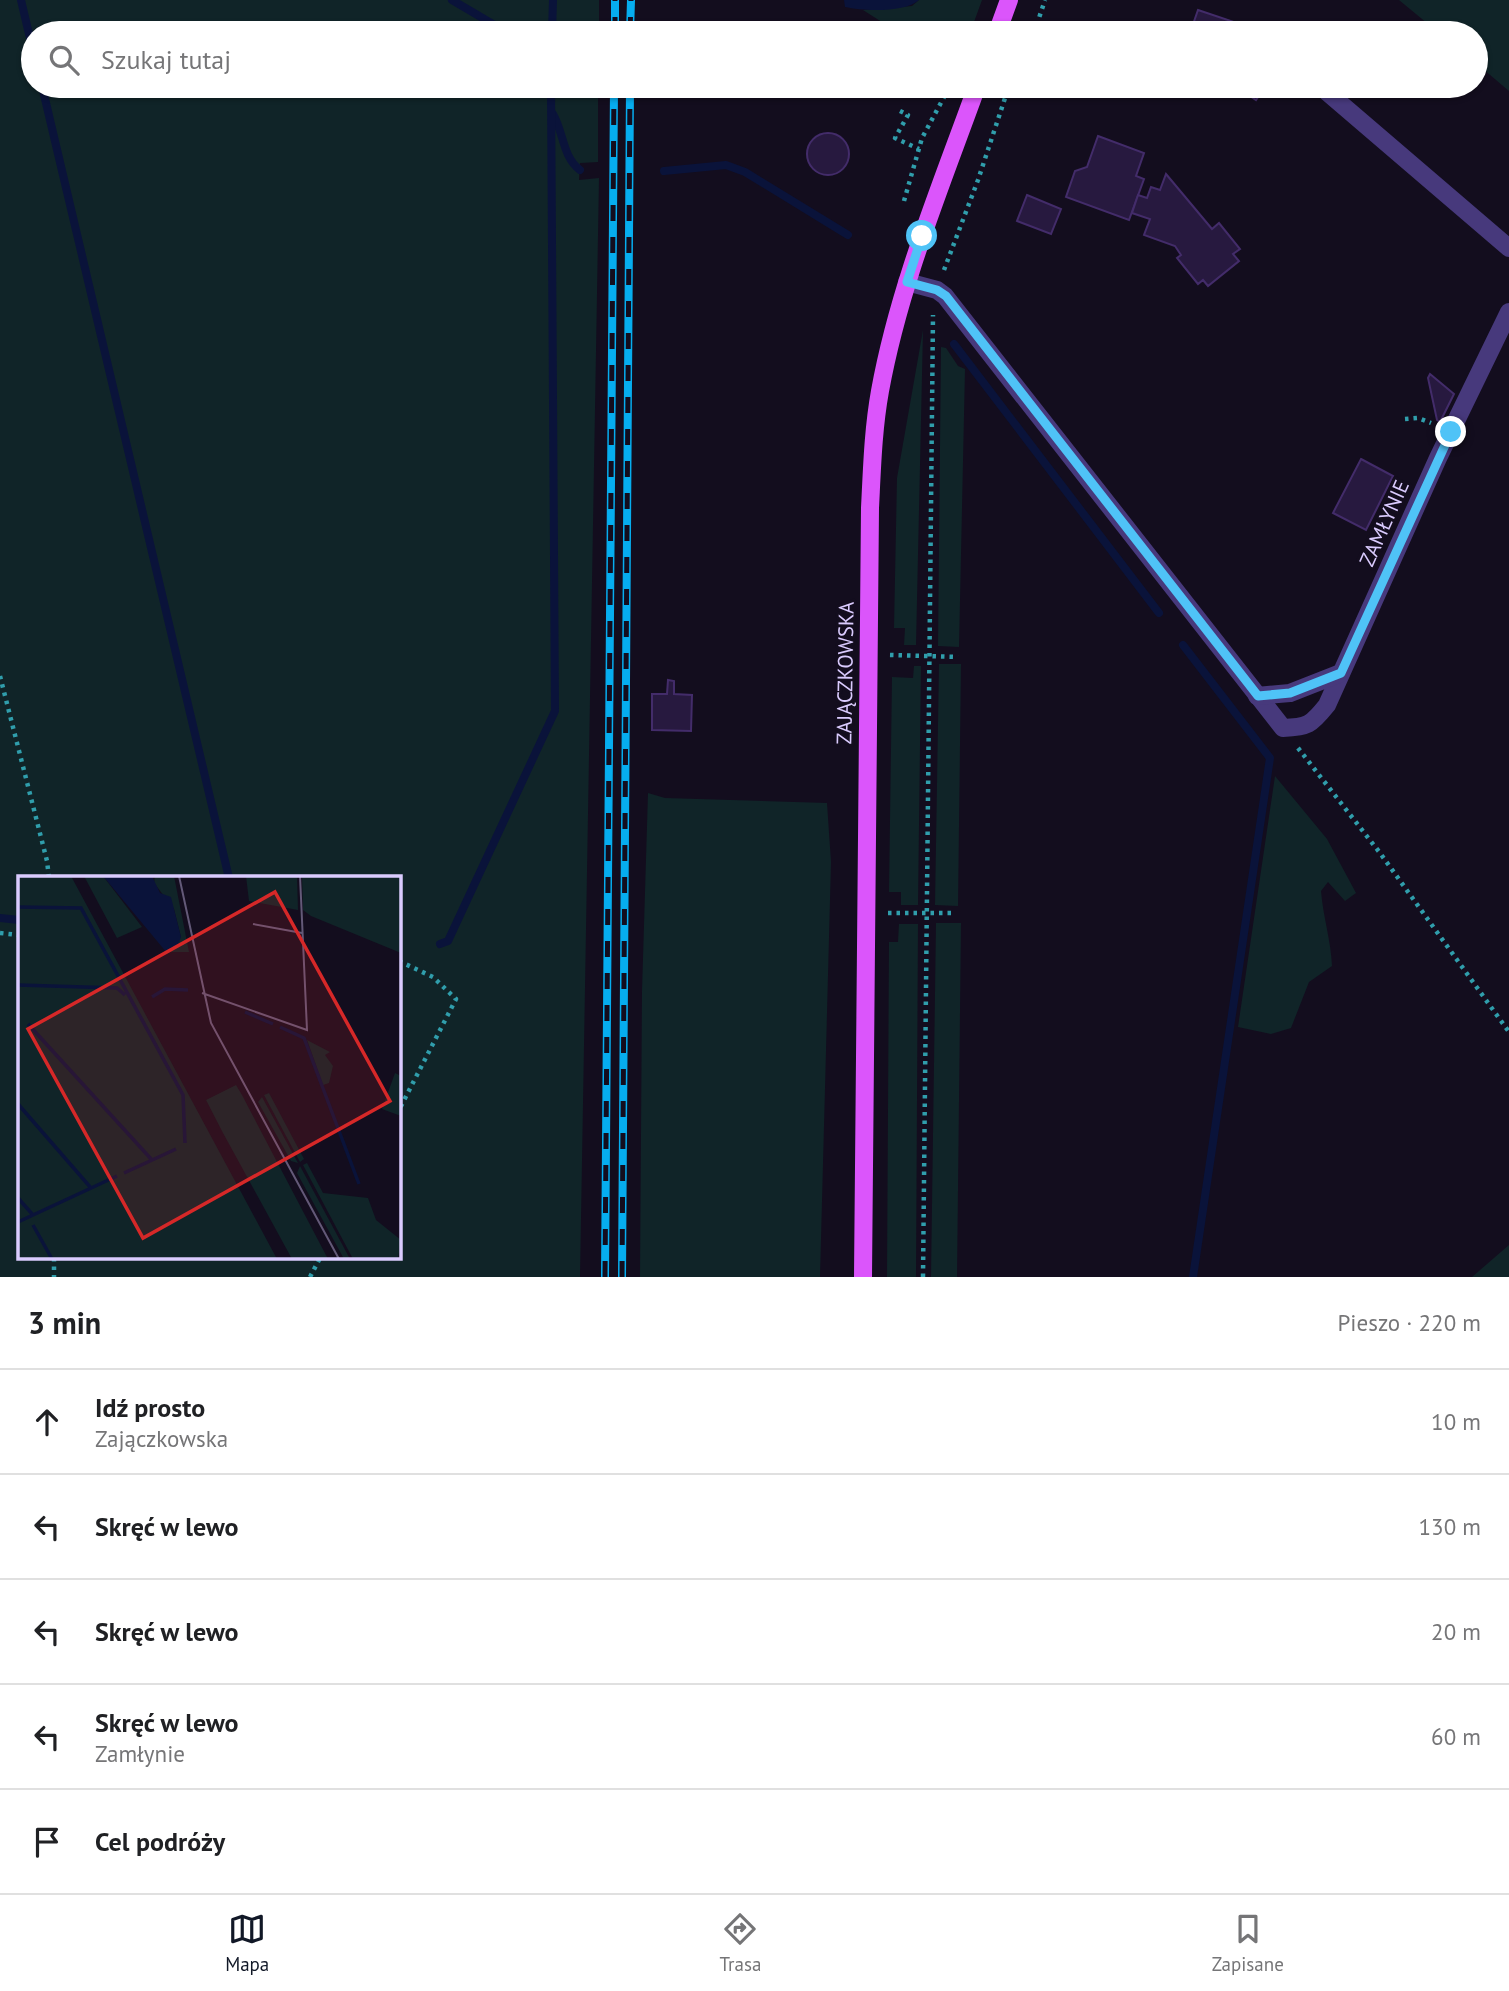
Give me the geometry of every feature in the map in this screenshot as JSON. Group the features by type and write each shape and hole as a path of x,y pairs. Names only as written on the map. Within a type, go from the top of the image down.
{"main road":[{"path":"1001,21 1009,0"},
{"name":"ZAJĄCZKOWSKA","path":"863,1277 873,446 882,381 907,282 973,98"}],"street":[{"path":"1334,98 1509,248"},
{"path":"907,282 937,290 946,296 1283,728"},
{"name":"ZAMŁYNIE","path":"1283,728 1305,727 1314,722 1327,705 1438,458 1509,312"},
{"path":"1258,696 1290,693 1341,673"}],"path":[{"path":"1038,21 1045,0"},
{"path":"904,201 922,138 944,98"},
{"path":"942,275 1005,98"},
{"path":"900,111 908,115 895,138 919,149"},
{"path":"923,1277 933,305"},
{"path":"869,654 958,657"},
{"path":"0,676 49,876"},
{"path":"1283,728 1380,853 1509,1032"},
{"path":"866,913 956,914"},
{"path":"0,933 18,935"},
{"path":"401,962 433,977 456,999 401,1106"},
{"path":"310,1277 319,1260"}],"green space":[{"path":"0,0 599,0 599,21 21,21 21,98 598,98 598,162 580,163 579,180 599,178 580,1277 0,1277"},
{"path":"919,0 982,0 974,21 880,21 863,10 912,6"},
{"path":"1399,0 1509,0 1509,91 1488,73 1488,21 1424,21"},
{"path":"923,330 916,645 904,645 905,628 894,628 897,478"},
{"path":"941,347 946,348 958,366 965,369 959,647 938,646"},
{"path":"939,664 961,664 958,906 935,905"},
{"path":"914,666 921,666 918,905 901,905 901,892 889,892 892,677 913,678"},
{"path":"1275,776 1327,839 1356,893 1345,901 1328,882 1321,891 1332,966 1309,982 1291,1028 1271,1034 1238,1027"},
{"path":"648,793 665,798 827,803 831,862 820,1277 640,1277 642,991"},
{"path":"936,923 961,923 957,1277 931,1277"},
{"path":"899,924 918,924 916,1277 887,1277 889,942 898,942"},
{"path":"1509,1245 1509,1277 1472,1277"}],"water":[{"path":"844,0 919,0 904,7 873,10 845,7"}],"building":[{"path":"1198,10 1231,21 1194,21"},
{"path":"828,133 843,139 849,154 843,169 828,175 813,169 807,154 813,139"},
{"path":"1098,136 1144,153 1136,176 1144,179 1129,220 1066,197 1075,171 1087,167"},
{"path":"1166,174 1212,229 1219,223 1240,249 1233,254 1239,261 1208,286 1203,280 1198,284 1177,258 1181,255 1175,246 1144,235 1150,219 1132,213 1138,195 1147,198 1151,187 1160,190"},
{"path":"1027,195 1061,209 1051,234 1017,221"},
{"path":"1430,374 1454,394 1440,422 1437,420 1428,378"},
{"path":"1361,459 1393,476 1366,530 1333,513"},
{"path":"668,680 674,681 674,694 692,695 691,731 652,730 652,694 667,694"}],"waterway":[{"path":"21,0 26,21"},
{"path":"452,0 488,21"},
{"path":"552,21 553,0"},
{"path":"45,98 229,876"},
{"path":"440,944 448,941 555,711 551,98"},
{"path":"553,114 566,151 580,170"},
{"path":"664,171 726,165 745,172 848,235"},
{"path":"954,344 1159,613"},
{"path":"1183,645 1270,758 1193,1277"},
{"path":"0,918 18,920"}],"railway":[{"path":"615,0 615,21"},
{"path":"630,21 631,0"},
{"path":"605,1277 614,98"},
{"path":"622,1277 630,98"}],"route":[{"path":"922,236 907,282 937,290 946,296 1258,696 1290,693 1341,673 1451,432"}]}
